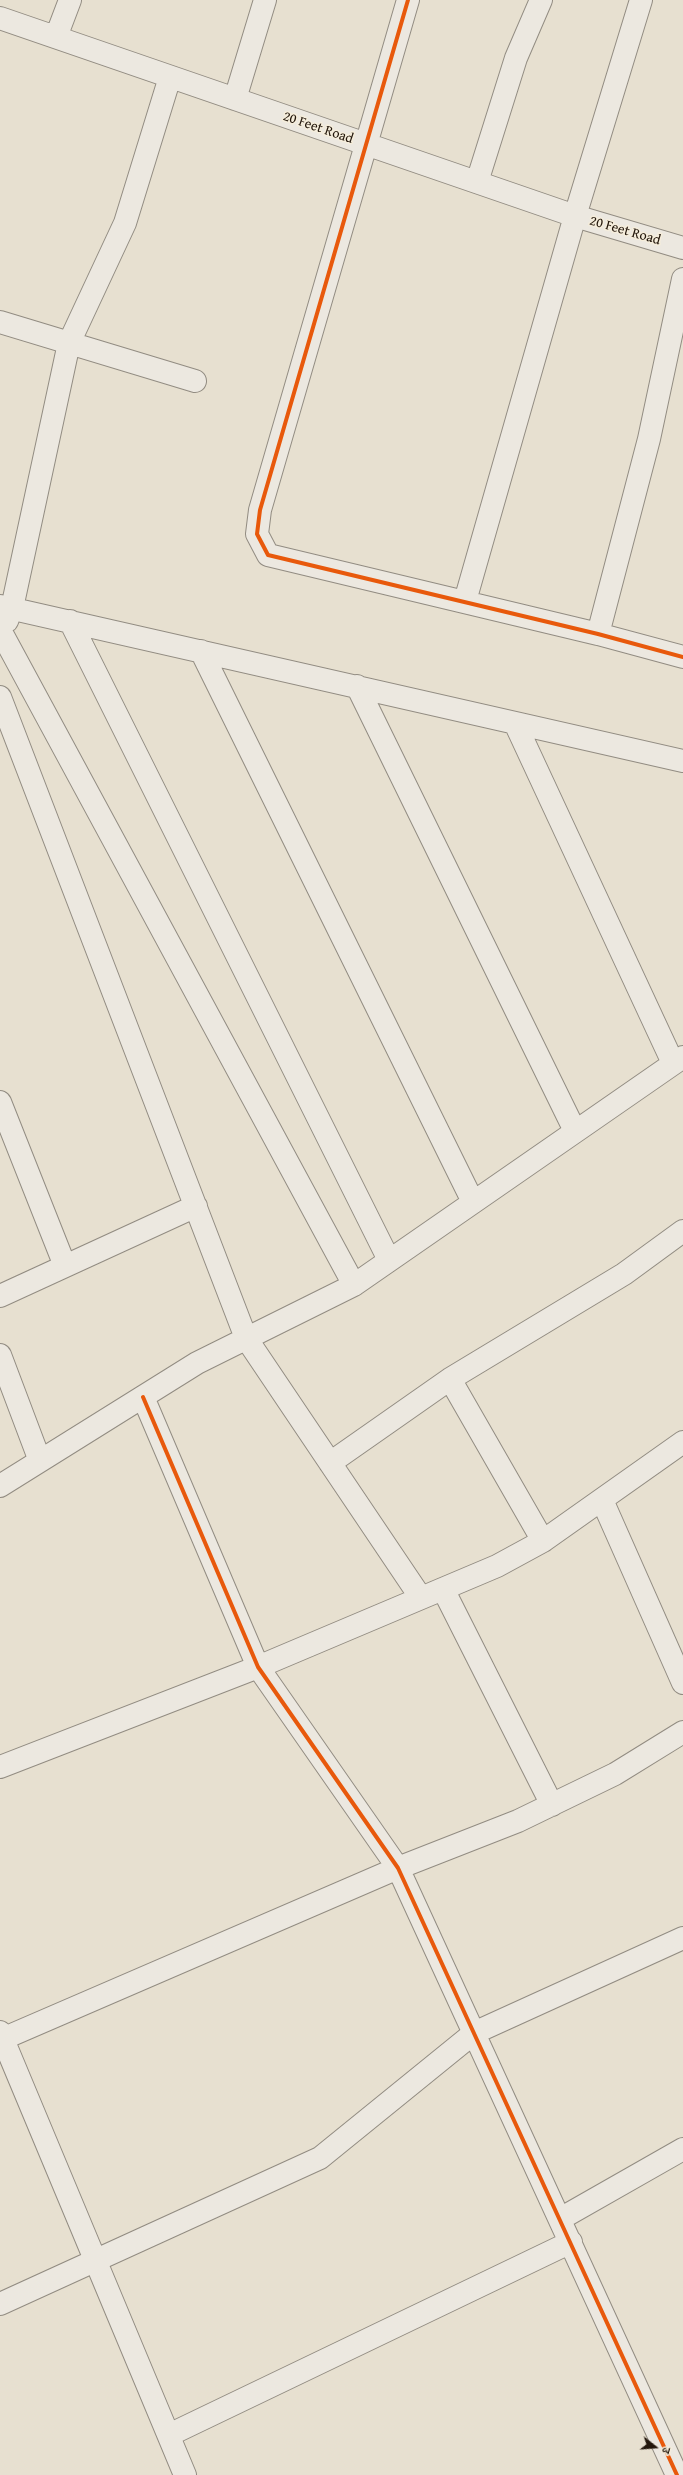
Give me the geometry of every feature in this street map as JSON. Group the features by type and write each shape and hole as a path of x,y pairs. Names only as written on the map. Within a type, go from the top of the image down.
{"street":[{"path":"56,38 70,0"},
{"path":"235,99 265,0"},
{"path":"408,0 260,510 257,534 268,555 465,601 683,657"},
{"path":"477,182 516,58 541,0"},
{"path":"465,601 575,216 642,0"},
{"name":"20 Feet Road","path":"0,18 575,216 683,248"},
{"path":"170,77 125,223 69,343 1,632 354,1285"},
{"path":"598,634 649,440 683,279"},
{"path":"0,322 195,381"},
{"path":"6,607 683,761"},
{"path":"70,621 389,1260"},
{"path":"201,651 473,1202"},
{"path":"357,686 575,1131"},
{"path":"0,697 246,1338 420,1598"},
{"path":"0,1486 197,1363 354,1285 678,1060 515,723"},
{"path":"0,1102 65,1266"},
{"path":"0,1296 196,1206"},
{"path":"330,1463 450,1379 624,1274 683,1231"},
{"path":"0,1355 40,1461"},
{"path":"450,1379 543,1541"},
{"path":"143,1397 258,1667 398,1868 677,2475"},
{"path":"0,1767 258,1667 497,1566 543,1541 683,1442"},
{"path":"602,1500 683,1683"},
{"path":"443,1589 552,1805"},
{"path":"185,2475 1,2037 398,1868 518,1821 615,1774 683,1732"},
{"path":"0,2304 320,2158 474,2033 683,1938"},
{"path":"560,2219 683,2148"},
{"path":"169,2435 571,2242"}],"cycle path":[{"path":"408,0 260,510 257,534 268,555 598,634 683,657"},
{"path":"143,1397 258,1667 398,1868 677,2475"}]}
